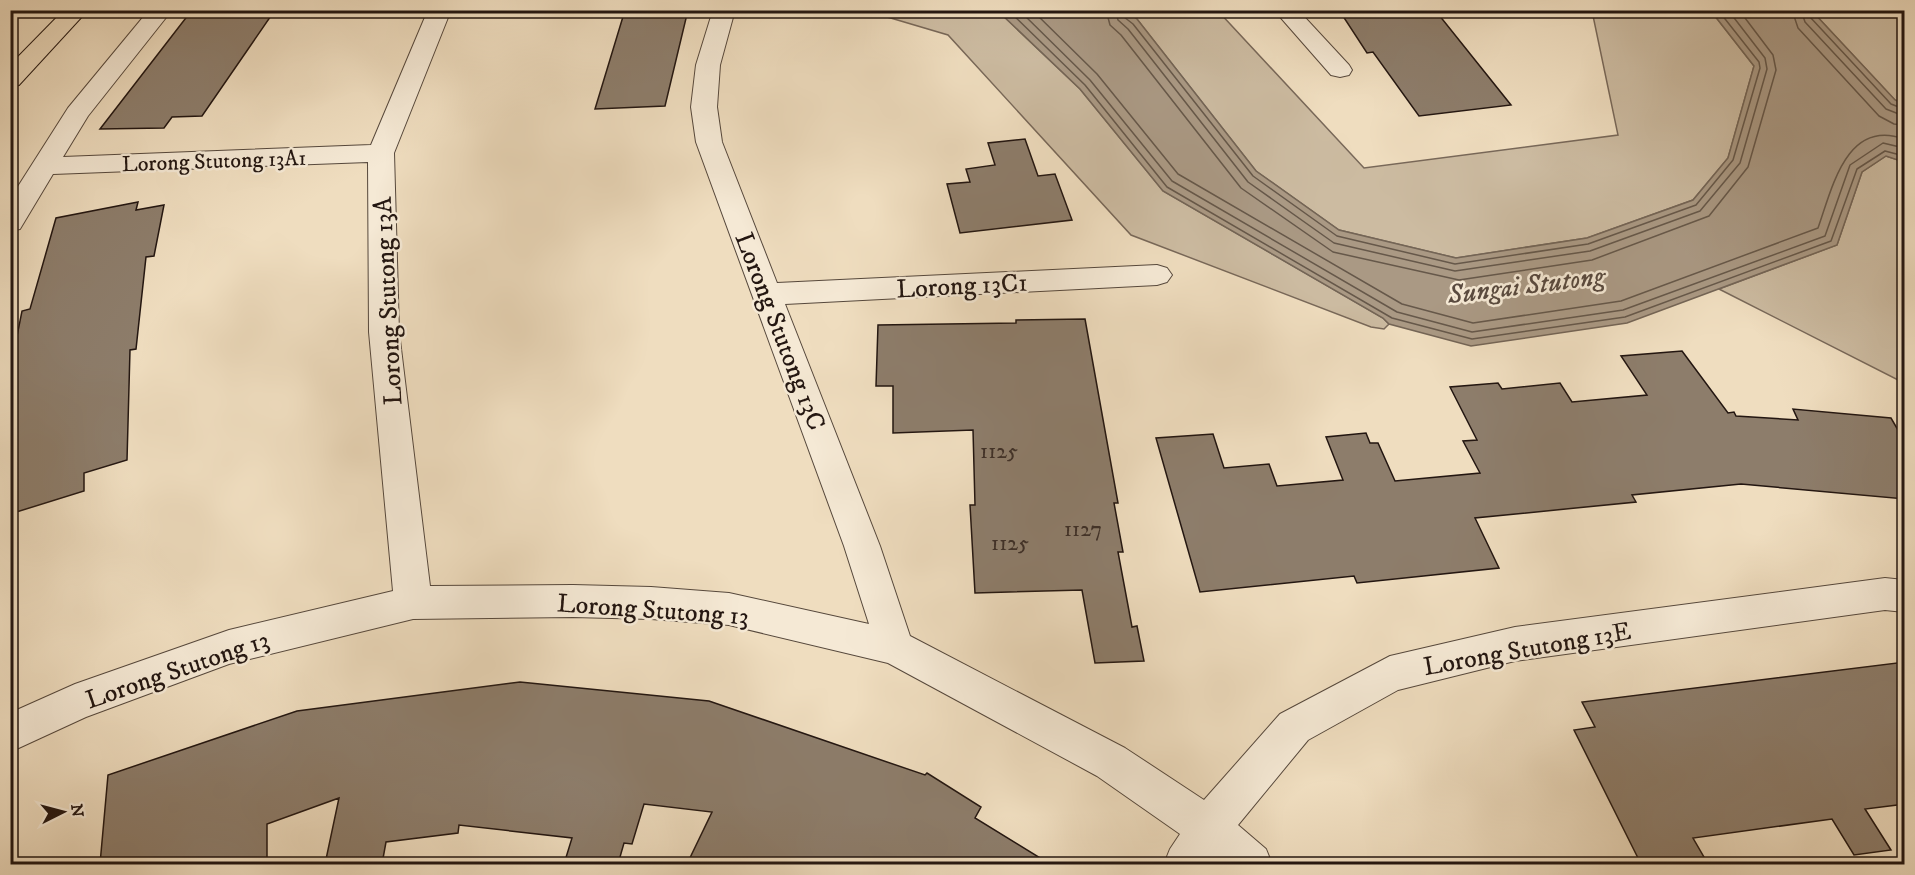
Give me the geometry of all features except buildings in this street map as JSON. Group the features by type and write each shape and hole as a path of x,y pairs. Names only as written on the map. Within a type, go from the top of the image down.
{"main road":[{"path":"10,80 77,10"}],"street":[{"path":"10,222 47,166 77,113 161,10"},
{"name":"Lorong Stutong 13A","path":"413,603 384,332 381,153 440,10"},
{"name":"Lorong Stutong 13C","path":"724,10 708,65 704,107 709,142 862,546 895,647"},
{"path":"1285,10 1341,70"},
{"name":"Lorong Stutong 13A1","path":"47,166 381,153"},
{"name":"Lorong 13C1","path":"767,294 1157,275"},
{"name":"Lorong Stutong 13E","path":"1185,864 1208,828 1294,727 1390,674 1515,644 1885,594 1905,596"},
{"name":"Lorong Stutong 13","path":"10,733 75,703 229,647 413,603 573,601 651,603 729,609 895,647 1111,762 1208,828 1251,864"}],"shaded area":[{"path":"867,11 998,11 1080,89 1163,191 1383,318 1389,324 1384,329 1371,327 1131,235 948,35"},
{"path":"1126,11 1218,11 1364,168 1618,135 1592,11 1711,11 1754,66 1728,158 1693,200 1587,238 1456,258 1339,230 1256,171 1137,19"},
{"path":"1812,11 1904,11 1904,104 1895,100"},
{"path":"1886,156 1904,162 1904,383 1719,289 1837,245 1862,172"}],"water":[{"name":"Sungai Stutong","path":"998,11 1126,11 1137,19 1256,171 1339,230 1456,258 1587,238 1693,200 1728,158 1754,66 1711,11 1812,11 1895,100 1904,104 1904,162 1886,156 1862,172 1837,245 1627,323 1471,346 1389,324 1383,318 1163,191 1080,89"}]}
